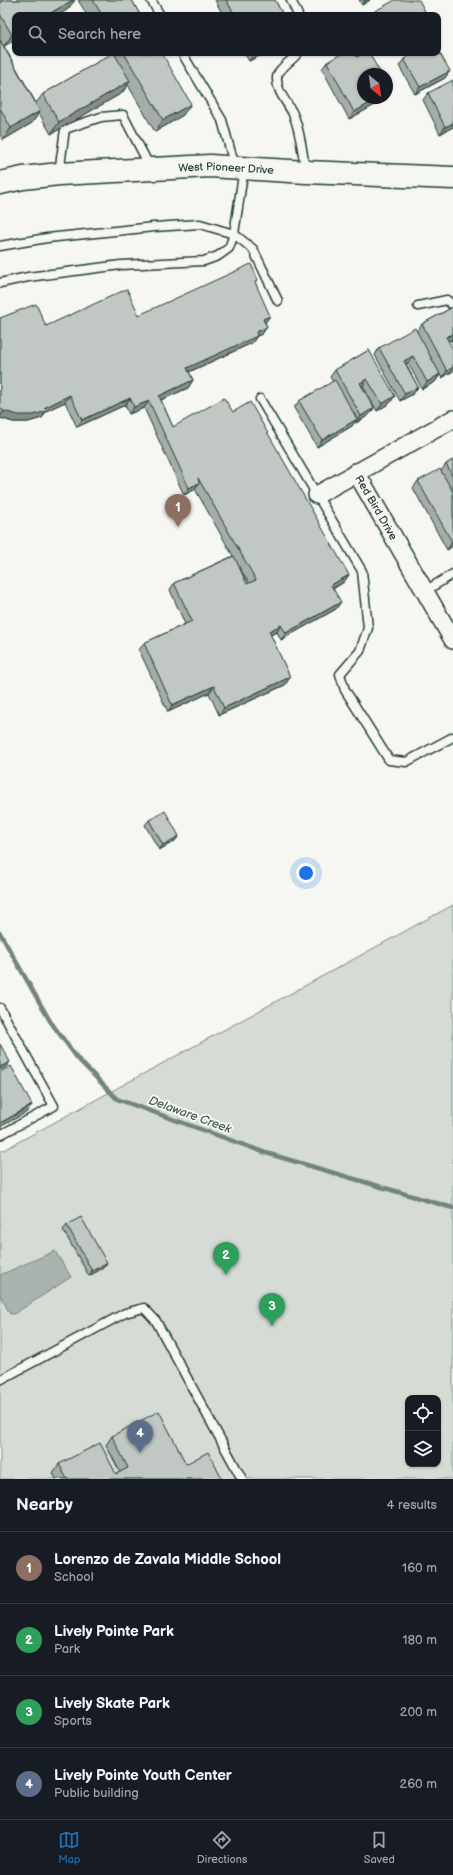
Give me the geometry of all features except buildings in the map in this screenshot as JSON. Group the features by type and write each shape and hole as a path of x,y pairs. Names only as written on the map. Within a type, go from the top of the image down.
{"main road":[{"name":"West Pioneer Drive","path":"0,183 23,178 59,174 210,166 306,172 453,178"}],"street":[{"name":"Red Bird Drive","path":"453,419 356,472 453,640"},
{"path":"317,495 356,472"}],"lane":[{"path":"151,0 158,12"},
{"path":"291,0 297,12"},
{"path":"0,283 28,277 121,265 204,261 218,256 229,248 234,234 239,168 222,120 184,56"},
{"path":"296,56 291,62 279,70 276,79 280,93 293,114 300,139 306,172"},
{"path":"59,174 65,129 101,116 123,115 151,170"},
{"path":"0,246 47,238 200,224 234,234 253,249 278,302"},
{"path":"418,306 447,300 453,306"},
{"path":"260,399 362,571 368,628 360,651 340,674 345,690 389,760 406,762 453,737"},
{"path":"425,591 453,574"},
{"path":"0,1008 54,1106 0,1135"},
{"path":"0,1380 126,1313 144,1308 156,1321 242,1479"}],"shaded area":[{"path":"453,905 453,1479 0,1479 0,1152"},
{"path":"55,1251 71,1277 14,1314 10,1314 0,1295 0,1275"}],"waterway":[{"name":"Delaware Creek","path":"0,933 50,1021 78,1059 117,1099 266,1153 453,1208"}],"place":[{"name":"Lorenzo de Zavala Middle School","path":"178,527"},
{"name":"Lively Pointe Park","path":"226,1275"},
{"name":"Lively Skate Park","path":"272,1326"},
{"name":"Lively Pointe Youth Center","path":"140,1453"}]}
